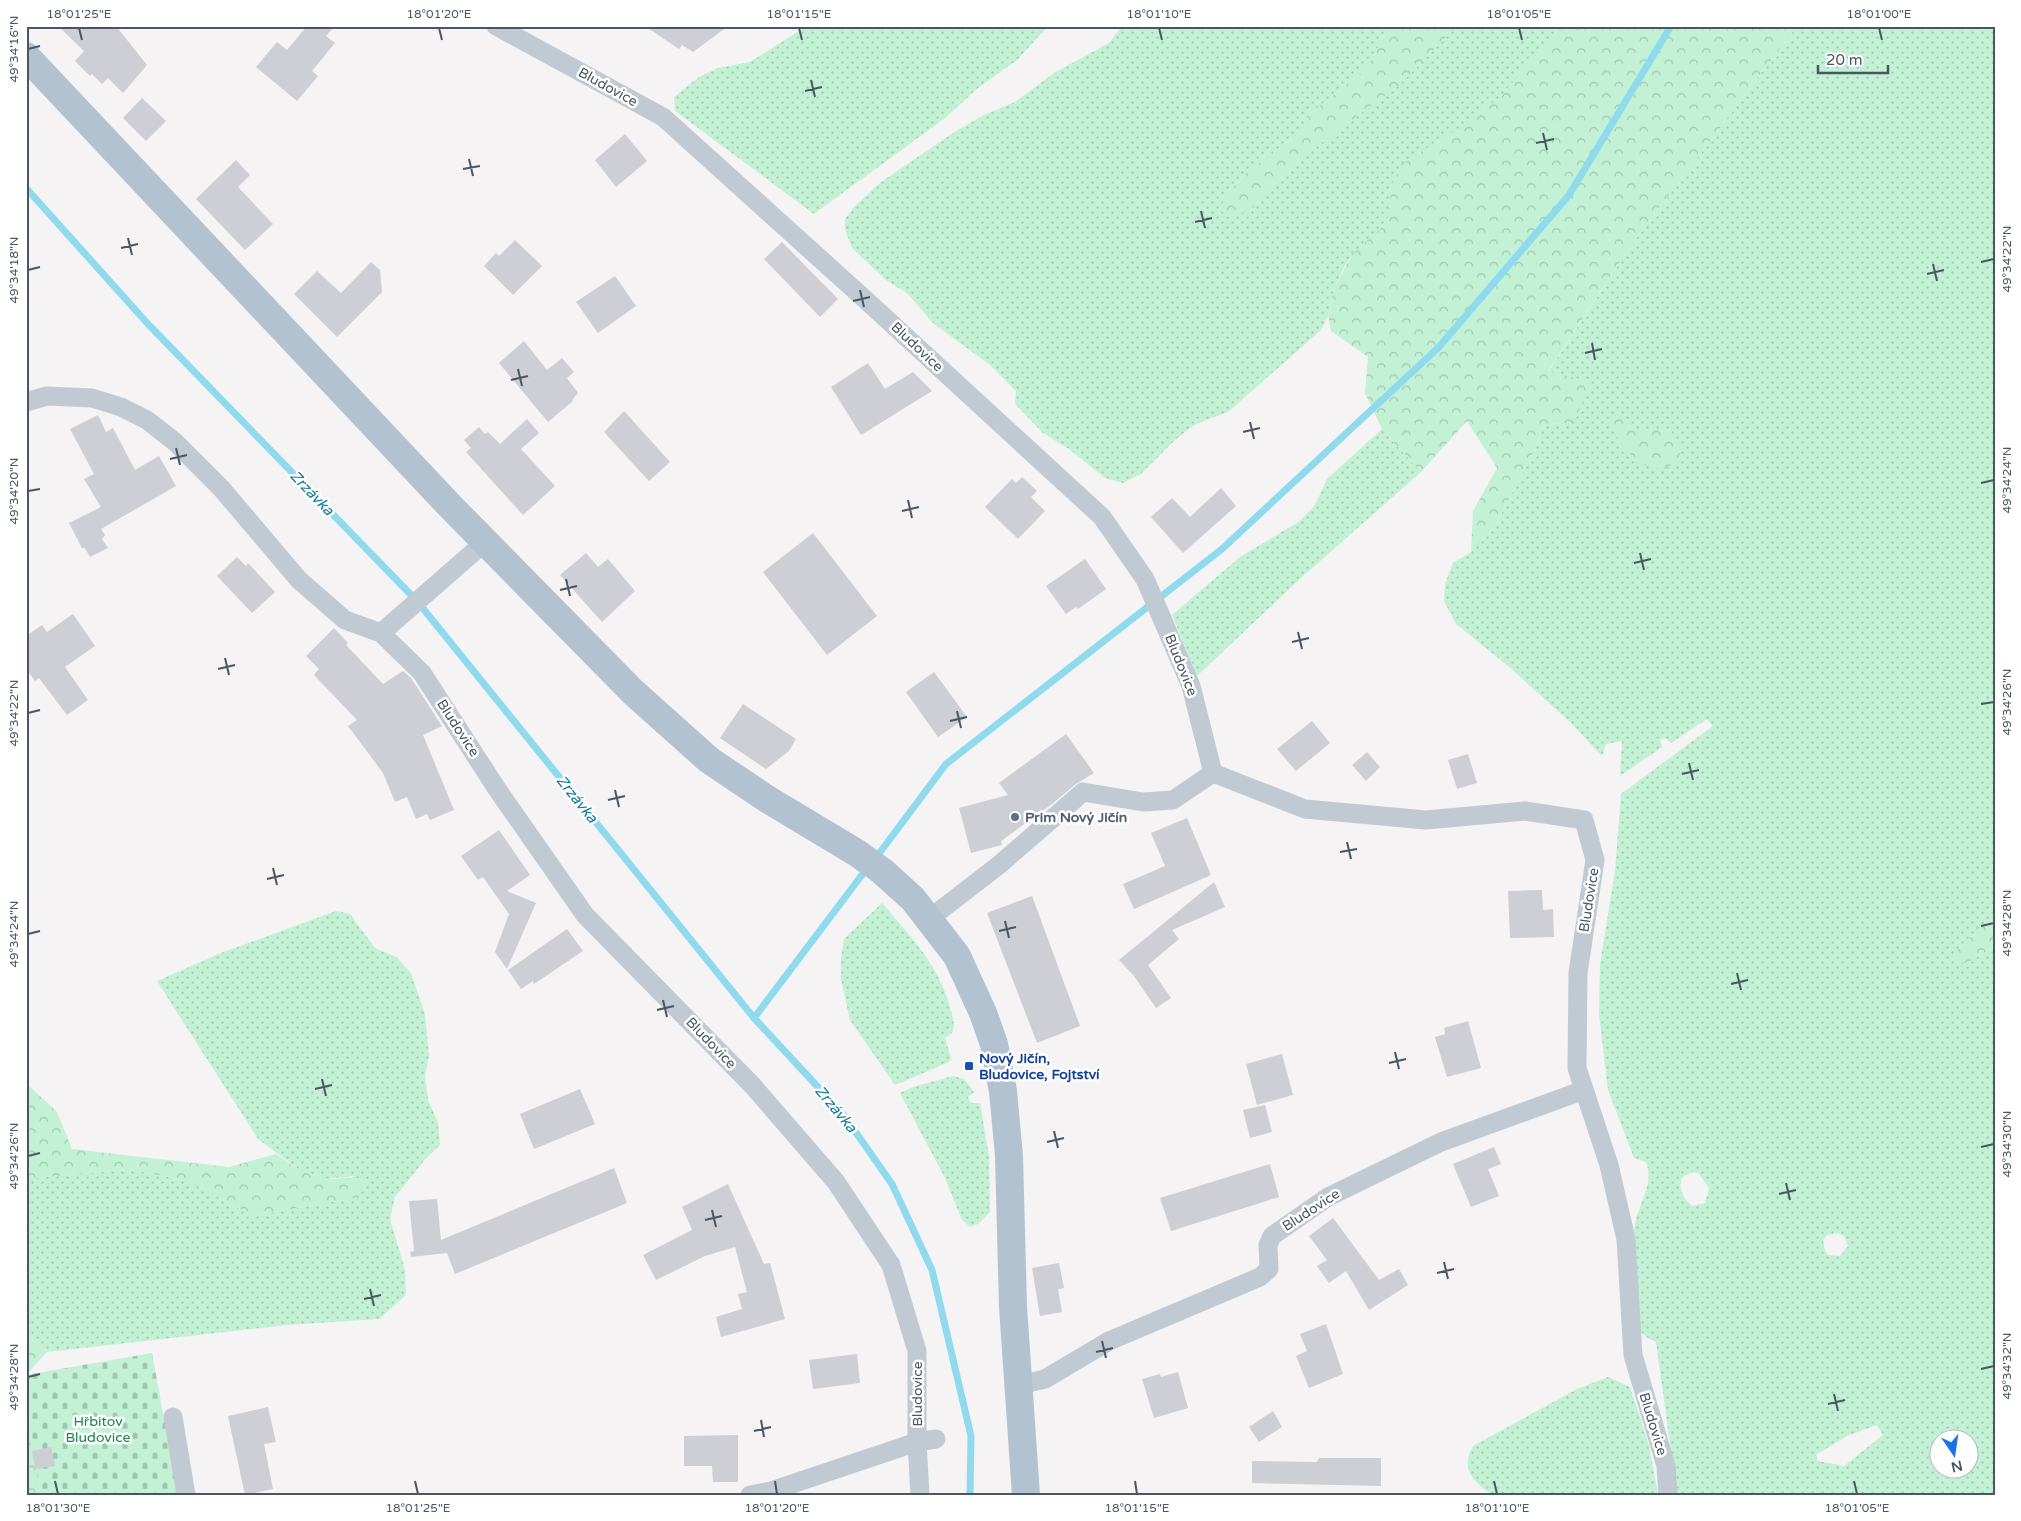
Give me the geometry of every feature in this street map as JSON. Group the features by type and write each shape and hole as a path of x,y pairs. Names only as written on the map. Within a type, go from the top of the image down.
{"main road":[{"path":"26,56 485,542 633,692 689,745 760,795 857,853 882,871 903,889 957,956 973,987 991,1036 1003,1091 1009,1156 1013,1307 1020,1385 1026,1495"}],"street":[{"name":"Bludovice","path":"496,26 663,117 1102,517 1145,579 1191,686 1213,773 1305,808 1426,820 1525,811 1584,820 1595,860 1578,973 1577,1068 1609,1165 1626,1239 1633,1355 1666,1466 1668,1495"},
{"name":"Bludovice","path":"26,402 47,396 92,398 121,407 147,420 175,442 221,488 299,580 345,620 388,627 422,673 497,788 585,915 753,1086 836,1182 891,1265 917,1352 917,1442 920,1495"},
{"path":"388,627 485,542"},
{"path":"929,919 999,865 1083,792 1143,802 1174,800 1213,773"},
{"name":"Bludovice","path":"1020,1385 1045,1379 1109,1341 1260,1278 1269,1269 1268,1245 1275,1232 1348,1186 1441,1142 1584,1090"},
{"path":"172,1417 186,1495"},
{"name":"Bludovice","path":"750,1495 771,1491 917,1442 936,1439"}],"green space":[{"path":"807,26 1048,26 1017,60 978,88 945,118 814,214 675,111 674,97 699,77 718,68 750,62"},
{"path":"1122,26 1395,26 1385,31 1374,57 1359,75 1307,116 1304,130 1247,172 1227,194 1250,211 1294,163 1399,85 1457,26 1562,26 1501,96 1392,184 1389,217 1380,229 1353,253 1344,267 1334,288 1328,315 1321,330 1228,412 1194,425 1175,440 1141,474 1123,483 1105,478 1069,449 1043,433 1015,404 1016,391 990,365 934,324 907,293 887,281 852,248 845,229 845,219 854,207 881,182 956,131 984,115 1015,102 1054,73 1109,43"},
{"path":"1395,26 1457,26 1399,85 1294,163 1250,211 1226,217 1220,209 1227,194 1247,172 1304,130 1307,116 1359,75 1374,57 1385,31"},
{"path":"1562,26 1797,26 1632,244 1548,371 1591,382 1578,413 1571,423 1545,424 1532,455 1494,528 1471,552 1473,511 1497,468 1467,421 1421,472 1382,429 1365,393 1368,357 1331,331 1328,315 1334,288 1353,253 1380,229 1388,217 1392,184 1402,164 1468,122 1501,96"},
{"path":"1797,26 1995,26 1995,914 1955,952 1966,963 1995,947 1995,1495 1677,1495 1656,1342 1646,1337 1636,1327 1633,1263 1634,1238 1637,1217 1647,1186 1648,1170 1646,1162 1634,1158 1608,1090 1599,1014 1600,964 1615,871 1621,794 1713,726 1707,719 1671,743 1666,738 1660,740 1662,747 1620,776 1622,741 1606,744 1602,756 1569,721 1508,666 1456,624 1444,601 1445,584 1453,563 1471,552 1494,528 1532,455 1545,424 1571,423 1548,372 1632,244","holes":["1693,1172 1699,1174 1709,1188 1705,1203 1693,1206 1681,1189 1682,1177","1838,1233 1844,1236 1848,1246 1840,1256 1828,1255 1825,1251 1823,1240 1827,1235","1877,1425 1883,1435 1844,1466 1818,1461 1816,1455 1847,1436"]},
{"path":"1619,410 1639,433 1650,428 1671,431 1682,448 1678,461 1663,470 1637,463 1608,424"},
{"path":"1382,429 1421,472 1302,577 1197,676 1172,615 1240,557 1300,521 1315,505 1327,479"},
{"path":"882,903 913,939 939,978 954,1023 952,1033 945,1038 951,1058 949,1062 895,1085 850,1020 841,979 844,939"},
{"path":"336,911 350,914 375,948 396,957 411,973 425,1014 429,1055 425,1076 428,1100 438,1123 440,1145 427,1157 395,1197 390,1219 405,1270 406,1295 379,1319 287,1325 47,1352 31,1339 26,1318 26,1179 119,1170 143,1172 183,1180 209,1191 233,1206 257,1215 360,1197 353,1176 325,1179 301,1171 258,1139 157,981 221,953"},
{"path":"1995,914 1995,947 1966,963 1955,962 1955,952"},
{"path":"953,1076 964,1079 974,1092 968,1097 971,1103 980,1103 989,1156 990,1212 978,1224 970,1227 962,1220 945,1178 900,1093 913,1087"},
{"path":"26,1083 57,1112 72,1149 229,1167 276,1154 298,1169 317,1177 329,1179 360,1178 366,1180 360,1197 257,1215 233,1206 209,1191 183,1180 143,1172 119,1170 26,1179"},
{"path":"26,1318 31,1339 47,1352 26,1375"},
{"name":"Hřbitov Bludovice","path":"152,1353 178,1495 41,1495 32,1451 26,1375"},
{"path":"1608,1377 1630,1387 1649,1445 1658,1495 1492,1495 1474,1480 1468,1468 1469,1454 1473,1446 1577,1389"},
{"path":"26,1385 32,1451 41,1495 26,1495"}],"building":[{"path":"58,26 116,26 147,65 123,93 108,78 102,84 92,74 90,76 75,61 84,51"},
{"path":"307,26 335,26 326,36 335,43 312,71 318,76 297,101 256,67 277,42 287,50"},
{"path":"645,26 728,26 693,52 682,45 679,49"},
{"path":"142,98 166,121 146,141 123,118"},
{"path":"625,134 647,161 616,187 595,160"},
{"path":"236,160 250,175 238,187 273,224 245,250 196,199"},
{"path":"515,240 542,266 513,295 484,266 496,253 499,256"},
{"path":"782,242 838,299 820,317 764,259"},
{"path":"371,262 380,270 382,292 337,337 294,294 317,271 341,293"},
{"path":"615,276 636,306 598,333 576,302"},
{"path":"524,341 547,370 562,358 574,372 567,378 578,393 573,401 548,422 499,363"},
{"path":"868,363 885,389 913,372 932,391 861,435 831,387"},
{"path":"624,411 670,462 649,481 604,432"},
{"path":"98,415 106,432 113,428 135,470 159,456 176,486 101,529 105,535 102,539 108,548 90,557 85,548 82,548 69,523 101,507 84,479 94,474 70,429"},
{"path":"527,419 539,433 521,449 555,486 523,515 466,452 471,448 464,440 479,427 485,434 488,432 500,444"},
{"path":"1022,477 1037,491 1031,497 1045,511 1018,539 985,507 1012,479 1016,483"},
{"path":"1221,488 1236,506 1183,553 1151,517 1172,498 1190,517"},
{"path":"813,533 877,616 827,655 763,572"},
{"path":"586,553 598,567 608,559 635,591 602,622 560,575"},
{"path":"237,557 246,566 248,563 275,592 252,613 217,576"},
{"path":"1085,559 1106,589 1078,609 1076,607 1066,614 1046,586"},
{"path":"73,614 95,646 65,667 88,700 67,715 39,678 35,681 26,669 26,636 42,625 47,632"},
{"path":"334,628 348,643 346,645 383,684 403,671 411,678 442,726 423,735 454,810 430,820 427,814 416,819 407,797 395,802 383,773 348,726 357,720 314,675 319,669 306,656"},
{"path":"934,672 967,717 938,737 906,692"},
{"path":"743,704 796,739 789,751 766,769 720,738"},
{"path":"1312,721 1330,743 1296,771 1277,749"},
{"path":"1066,734 1094,773 1076,784 1001,841 1002,845 971,853 959,808 1008,795 999,783"},
{"path":"1367,752 1380,767 1366,781 1352,765"},
{"path":"1468,754 1477,783 1457,789 1448,760"},
{"path":"1187,818 1211,875 1134,909 1123,884 1165,866 1151,833"},
{"path":"499,830 530,875 507,891 536,903 507,969 495,952 509,914 483,877 478,880 461,856"},
{"path":"1214,882 1225,907 1172,930 1179,939 1148,965 1171,998 1156,1008 1134,976 1119,960"},
{"path":"1542,890 1543,910 1553,909 1554,937 1510,938 1508,891"},
{"path":"1032,896 1080,1026 1037,1043 987,913"},
{"path":"567,929 583,951 534,984 533,981 521,989 508,970"},
{"path":"1468,1021 1481,1068 1447,1077 1435,1037 1445,1034 1444,1028"},
{"path":"1282,1054 1293,1095 1257,1105 1246,1064"},
{"path":"580,1089 595,1124 534,1149 520,1114"},
{"path":"1265,1105 1272,1132 1250,1138 1243,1110"},
{"path":"1494,1147 1501,1164 1488,1169 1499,1196 1471,1207 1453,1164"},
{"path":"1270,1164 1279,1197 1171,1231 1160,1198"},
{"path":"614,1168 627,1203 455,1274 447,1253 411,1257 410,1252 414,1251 409,1201 437,1199 441,1240"},
{"path":"728,1184 764,1264 770,1263 785,1319 721,1337 716,1317 742,1309 738,1294 747,1292 735,1247 705,1256 656,1280 643,1255 692,1230 682,1207"},
{"path":"1333,1218 1379,1280 1399,1269 1408,1285 1369,1310 1346,1271 1329,1283 1317,1266 1327,1260 1309,1236"},
{"path":"1059,1263 1064,1288 1058,1289 1062,1312 1040,1316 1032,1268"},
{"path":"1326,1324 1343,1374 1309,1388 1296,1356 1307,1351 1300,1334"},
{"path":"857,1354 860,1383 813,1389 809,1360"},
{"path":"1178,1372 1188,1408 1154,1418 1142,1379 1160,1374 1161,1377"},
{"path":"268,1407 276,1442 264,1444 273,1489 245,1495 228,1416"},
{"path":"1273,1411 1282,1427 1259,1442 1249,1427"},
{"path":"738,1435 738,1482 713,1482 712,1466 684,1466 684,1436"},
{"path":"51,1447 55,1466 35,1469 32,1451"},
{"path":"1319,1458 1381,1458 1381,1486 1252,1483 1252,1461 1317,1462"}],"waterway":[{"path":"875,859 946,764 1222,549 1439,347 1569,195 1671,26"},
{"name":"Zrzávka","path":"26,188 148,324 417,601 754,1018 843,1114 892,1184 932,1270 971,1436 970,1495"},
{"path":"754,1018 868,867"}],"place":[{"name":"Prim Nový Jičín","path":"1015,817"},
{"name":"Nový Jičín, Bludovice, Fojtství","path":"969,1066"}]}
